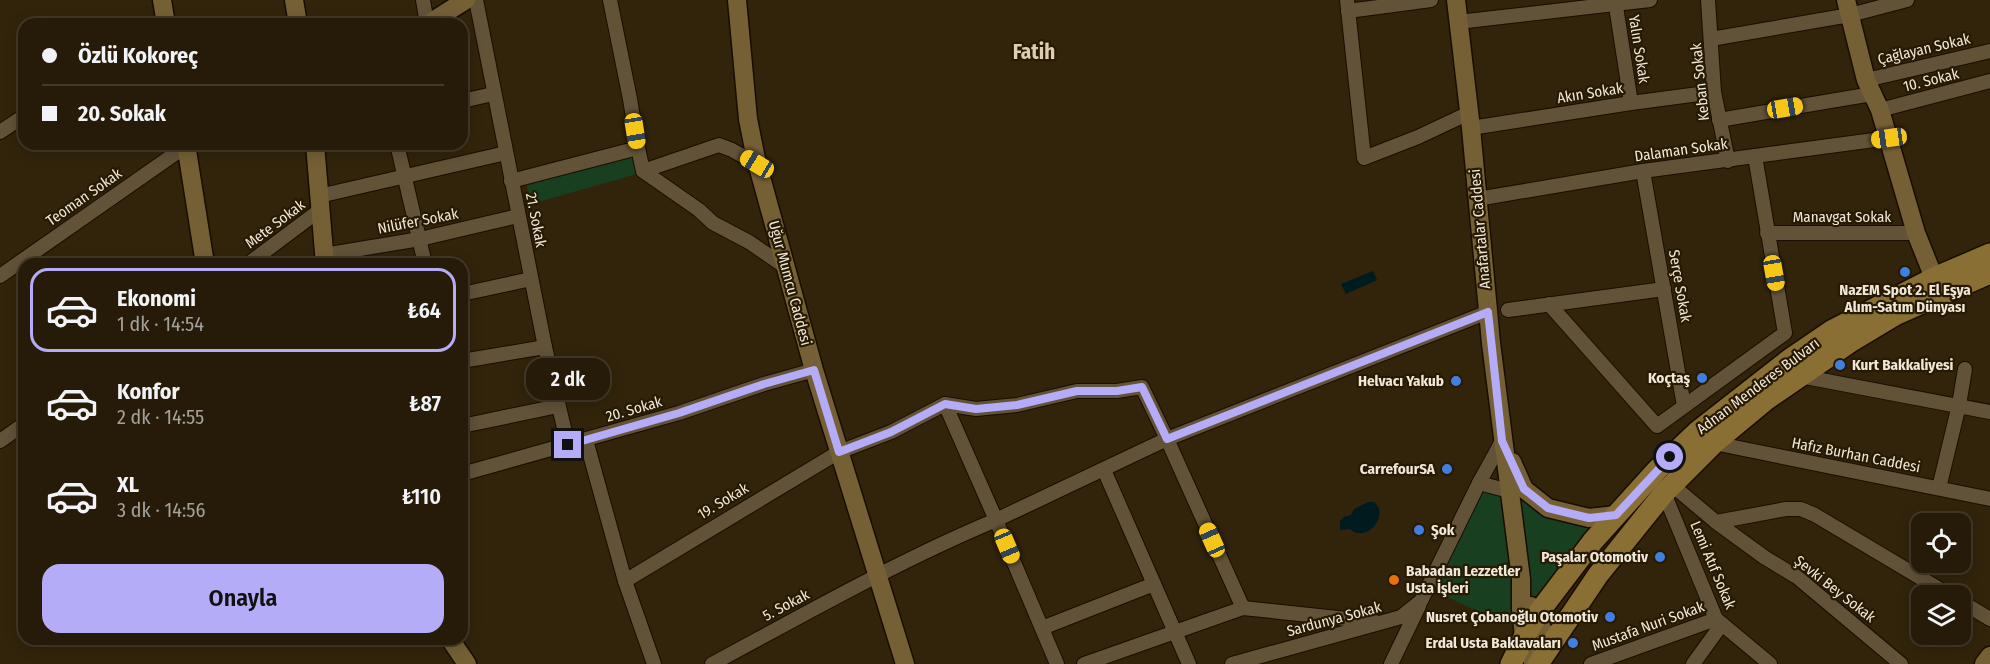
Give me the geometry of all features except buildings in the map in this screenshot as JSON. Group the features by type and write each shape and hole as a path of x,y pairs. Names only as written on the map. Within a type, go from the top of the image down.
{"main road":[{"name":"Adnan Menderes Bulvarı","path":"1511,664 1536,617 1593,541 1657,470 1697,432 1780,367 1833,330 1934,278 1990,254"},
{"name":"Adnan Menderes Bulvarı","path":"1536,664 1598,575 1668,489 1714,443 1767,399 1850,342 1895,315 1990,273"}],"street":[{"path":"162,0 164,18"},
{"path":"294,0 297,18"},
{"path":"423,0 426,18"},
{"path":"437,18 466,0"},
{"name":"21. Sokak","path":"476,0 545,347 568,445"},
{"path":"609,0 644,171 699,210 713,224 749,242 787,268"},
{"name":"Uğur Mumcu Caddesi","path":"737,0 748,119 757,164 814,370 905,664"},
{"path":"1347,6 1431,0"},
{"name":"Anafartalar Caddesi","path":"1456,0 1502,441 1521,579 1524,637 1536,664"},
{"path":"1458,22 1615,2 1650,0"},
{"name":"Keban Sokak","path":"1708,0 1714,92 1728,160"},
{"path":"1711,39 1848,8 1906,0"},
{"name":"Yalın Sokak","path":"1615,2 1631,103"},
{"name":"Akın Sokak","path":"1347,6 1364,158 1470,120 1714,92"},
{"path":"1848,8 1917,233 1934,278"},
{"name":"Çağlayan Sokak","path":"1873,94 1990,51"},
{"name":"10. Sokak","path":"1873,94 1990,81"},
{"path":"468,100 493,94"},
{"path":"1719,120 1873,94"},
{"path":"0,132 18,120"},
{"name":"Dalaman Sokak","path":"1477,199 1643,171 1889,138"},
{"path":"644,171 719,145 757,164"},
{"path":"511,181 638,148"},
{"name":"Teoman Sokak","path":"26,258 179,150"},
{"path":"187,150 204,258"},
{"path":"316,150 324,258"},
{"path":"398,150 424,258"},
{"path":"320,203 404,176 506,153"},
{"path":"1549,304 1657,426 1785,333 1755,156"},
{"name":"Serçe Sokak","path":"1643,171 1684,406"},
{"name":"Mete Sokak","path":"255,258 320,203"},
{"name":"Nilüfer Sokak","path":"329,258 518,216"},
{"name":"Manavgat Sokak","path":"1767,233 1917,233"},
{"name":"Teoman Sokak","path":"0,276 18,263"},
{"path":"468,293 531,279"},
{"path":"1508,310 1664,289"},
{"name":"5. Sokak","path":"712,664 958,535 1104,470 1167,439 1488,312"},
{"path":"468,359 545,347"},
{"path":"1938,488 1959,405 1965,369"},
{"name":"20. Sokak","path":"468,472 679,413 764,384 814,370"},
{"path":"1800,376 1990,412"},
{"path":"945,404 976,409 1017,405 1077,391 1117,391 1142,387 1243,608"},
{"path":"945,404 1057,664"},
{"name":"19. Sokak","path":"626,581 839,452 891,432 945,404"},
{"path":"468,425 558,405"},
{"path":"0,441 18,428"},
{"path":"586,440 626,581 654,664"},
{"path":"1502,441 1524,489 1548,508 1589,518 1616,515"},
{"name":"Sardunya Sokak","path":"1232,664 1401,617 1421,601 1502,441"},
{"name":"Hafız Burhan Caddesi","path":"1714,443 1990,499"},
{"path":"1104,470 1189,664"},
{"path":"1479,483 1509,491"},
{"name":"Şevki Bey Sokak","path":"1668,489 1764,557 1797,577 1901,664"},
{"name":"Lemi Atıf Sokak","path":"1668,489 1719,622 1770,664"},
{"path":"1716,522 1786,509 1801,509 1815,514 1933,585"},
{"path":"1521,579 1550,645"},
{"path":"1042,628 1154,584"},
{"path":"1391,664 1421,601"},
{"path":"1084,664 1243,608 1383,623"},
{"path":"1971,608 1990,619"},
{"path":"1693,664 1719,622"},
{"name":"Mustafa Nuri Sokak","path":"1591,664 1719,622"},
{"path":"454,645 467,664"},
{"path":"1984,664 1990,656"}],"green space":[{"path":"631,152 637,174 531,204 526,182"},
{"path":"1479,483 1509,491 1548,508 1616,515 1539,612 1521,609 1501,622 1427,588"}],"water":[{"path":"1373,271 1377,280 1346,294 1341,284"},
{"path":"1368,502 1374,502 1380,514 1378,521 1369,531 1356,533 1350,529 1340,530 1340,521 1344,517 1351,515 1354,509"}],"place":[{"name":"NazEM Spot 2. El Eşya Alım-Satım Dünyası","path":"1905,272"},
{"name":"Kurt Bakkaliyesi","path":"1840,365"},
{"name":"Koçtaş","path":"1702,378"},
{"name":"Helvacı Yakub","path":"1456,381"},
{"name":"CarrefourSA","path":"1447,469"},
{"name":"Şok","path":"1419,530"},
{"name":"Paşalar Otomotiv","path":"1660,557"},
{"name":"Babadan Lezzetler Usta İşleri","path":"1394,580"},
{"name":"Nusret Çobanoğlu Otomotiv","path":"1610,617"},
{"name":"Erdal Usta Baklavaları","path":"1573,643"}],"district":[{"name":"Fatih","path":"1034,52"}],"route":[{"path":"568,445 814,370 839,452 891,432 945,404 976,409 1017,405 1077,391 1117,391 1142,387 1167,439 1488,312 1502,441 1524,489 1548,508 1589,518 1616,515 1670,457"}]}
